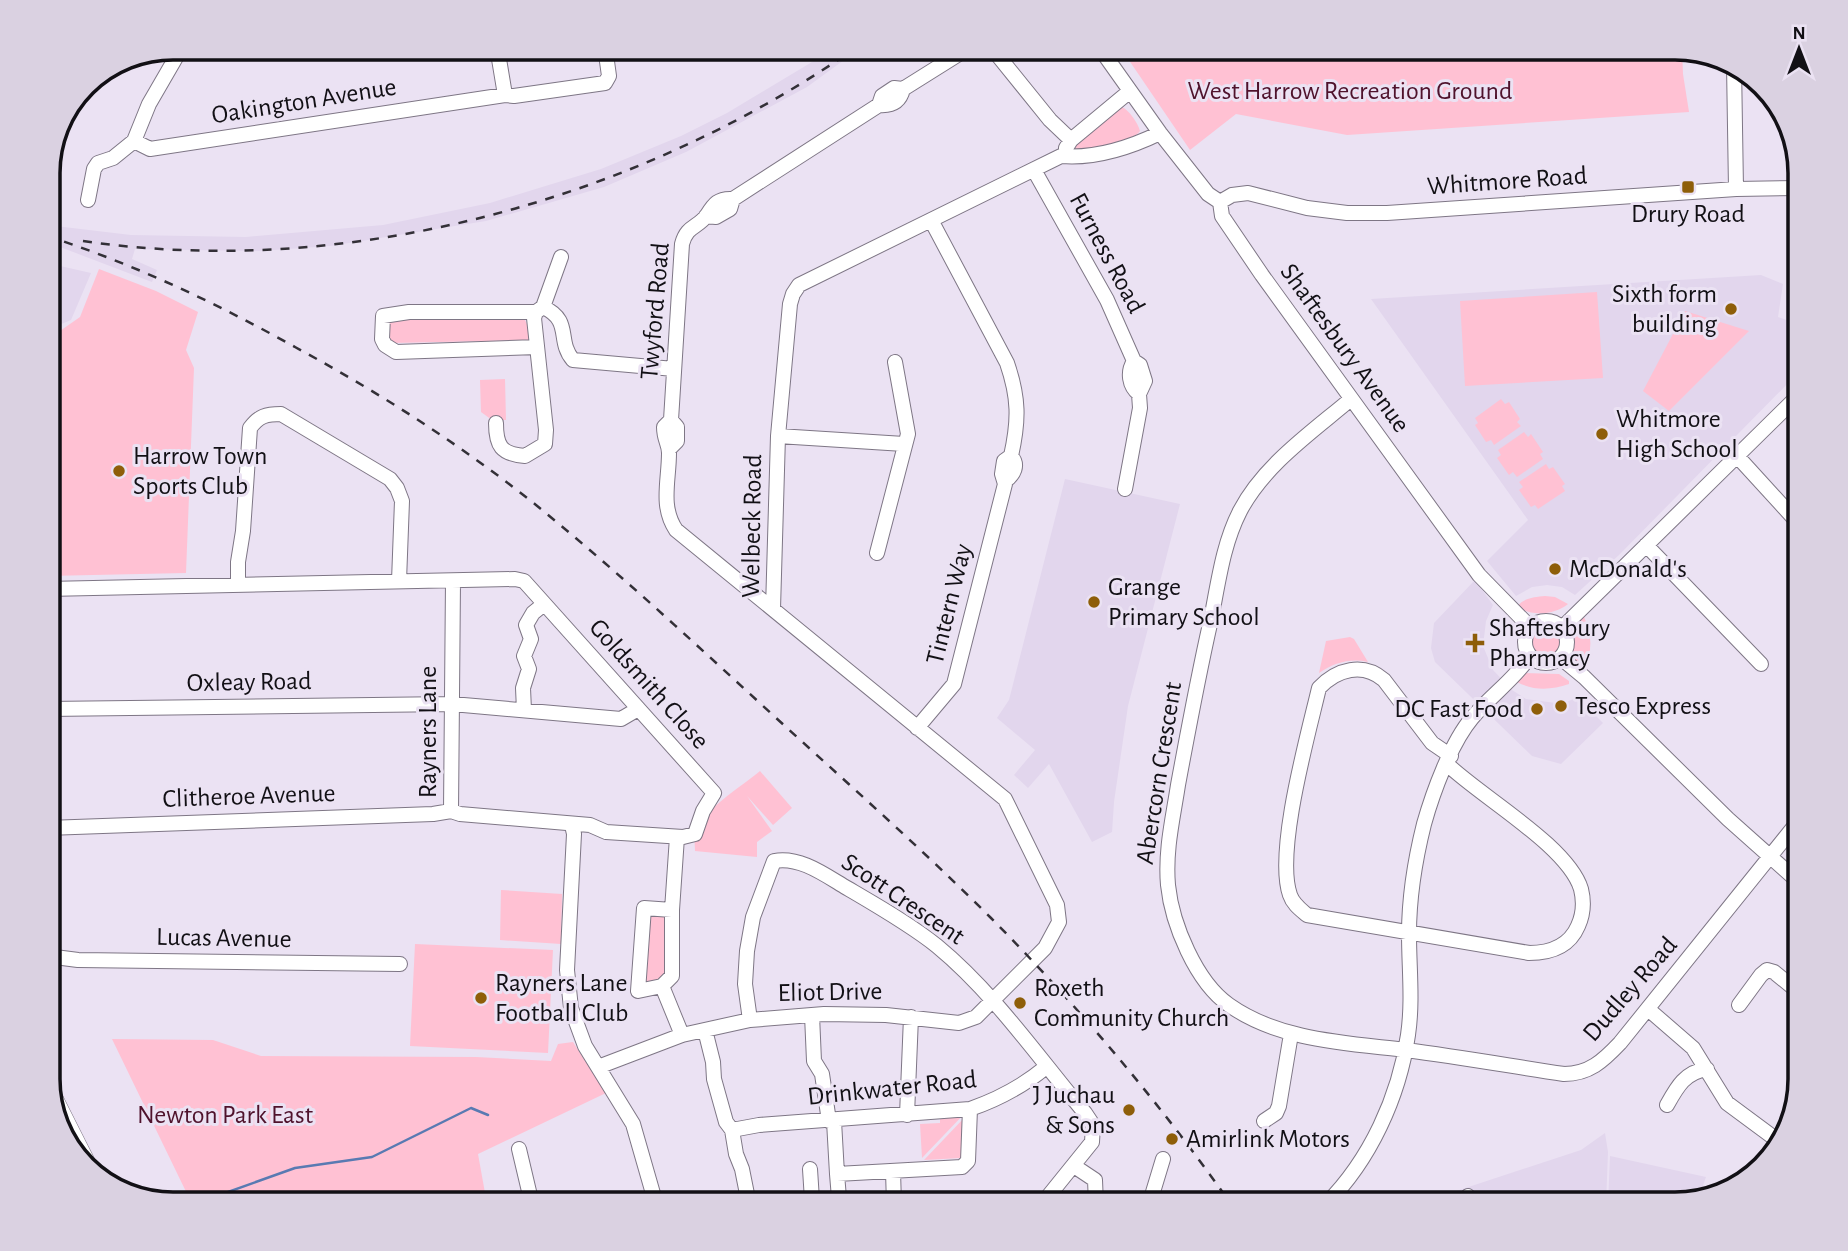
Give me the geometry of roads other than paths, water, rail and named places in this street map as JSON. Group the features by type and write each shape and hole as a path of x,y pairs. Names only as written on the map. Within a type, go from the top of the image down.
{"street":[{"path":"88,200 94,169 98,163 122,153 134,141 149,104 174,60"},
{"path":"499,60 505,95"},
{"name":"Oakington Avenue","path":"134,141 150,149 505,95 605,83 609,76 607,60"},
{"name":"Twyford Road","path":"773,609 676,530 669,519 666,505 669,449 677,442 677,427 671,420 682,244 685,234 691,226 706,216 716,217 730,209 733,199 879,105 889,106 901,98 904,89 950,60"},
{"path":"1002,60 1050,120 1071,141"},
{"name":"Shaftesbury Avenue","path":"1108,60 1208,194 1220,202 1222,216 1479,575 1531,628"},
{"path":"1736,78 1736,189"},
{"name":"Welbeck Road","path":"993,1001 1045,948 1059,922 1057,905 1005,799 773,609 778,436 793,294 799,285 1061,156 1071,141 1130,91"},
{"name":"Welbeck Road","path":"1061,156 1079,157 1108,152 1160,133"},
{"name":"Furness Road","path":"1034,170 1107,300 1134,361 1144,371 1145,381 1139,394 1140,408 1125,489"},
{"name":"Whitmore Road","path":"1220,202 1232,195 1248,193 1334,212 1387,213 1736,189 1788,188"},
{"name":"Tintern Way","path":"917,728 954,684 1005,481 1012,476 1014,470 1011,456 1018,415 1015,386 1007,363 931,220"},
{"path":"496,423 497,441 500,447 509,452 518,455 531,454 545,444 546,430 534,318 561,257"},
{"path":"537,347 396,352 385,345 383,316 387,313 409,312 540,309 558,316 562,323 567,353 573,360 674,369"},
{"path":"877,552 908,425 895,362"},
{"name":"Abercorn Crescent","path":"1351,399 1289,452 1251,494 1240,512 1224,554 1191,709 1168,843 1169,887 1181,932 1194,963 1226,1003 1245,1016 1291,1034 1405,1050"},
{"path":"1562,628 1788,406"},
{"path":"238,584 238,554 243,531 250,428 257,419 267,414 281,414 390,479 402,501 399,581"},
{"path":"778,436 904,444"},
{"path":"1737,456 1788,512"},
{"path":"1646,545 1762,664"},
{"path":"746,588 773,575"},
{"name":"Goldsmith Close","path":"453,581 520,579 528,584 714,793 703,811 695,834 690,837 677,837"},
{"path":"60,589 453,581"},
{"name":"Rayners Lane","path":"453,581 451,811 590,825 606,832 677,837"},
{"path":"524,710 523,688 529,669 524,656 531,639 526,625 533,613 546,606"},
{"path":"1547,620 1562,628 1568,642 1566,652 1548,664 1539,663 1530,656 1525,641 1531,628 1538,622 1547,620"},
{"path":"1337,1192 1360,1162 1375,1136 1393,1094 1405,1050 1408,1035 1409,933 1414,868 1424,823 1449,760 1470,720 1530,656"},
{"path":"1560,658 1584,677 1788,873"},
{"path":"1362,669 1375,673 1384,680 1432,743 1449,760 1570,869 1582,891 1581,915 1579,925 1570,939 1555,950 1530,953 1409,933 1307,915 1294,904 1289,893 1289,835 1319,688 1328,678 1346,670 1362,669"},
{"name":"Oxleay Road","path":"60,709 452,704 621,719 638,709"},
{"name":"Clitheroe Avenue","path":"60,828 433,814 451,811"},
{"path":"572,825 574,843 567,970 569,991 577,1027 633,1124 653,1192"},
{"name":"Dudley Road","path":"1405,1050 1574,1074 1586,1071 1606,1058 1648,1009 1788,834"},
{"path":"672,911 643,908 638,991 662,986 672,976 672,911 677,837"},
{"name":"Scott Crescent","path":"750,1020 745,984 753,917 774,862 786,859 804,864 858,894 936,946 993,1001 1093,1125 1091,1142 1052,1192"},
{"name":"Lucas Avenue","path":"60,958 400,964"},
{"path":"1739,1005 1767,970 1788,983"},
{"path":"662,986 682,1035"},
{"name":"Eliot Drive","path":"598,1067 662,1041 750,1020 811,1015 911,1017 959,1023 976,1017 993,1001"},
{"path":"1648,1009 1693,1048 1727,1103 1772,1136"},
{"path":"811,1015 814,1061 822,1074 831,1121 839,1192"},
{"path":"907,1115 911,1017"},
{"path":"705,1030 714,1079 726,1122 732,1130 747,1192"},
{"path":"1264,1121 1276,1113 1279,1106 1291,1034"},
{"name":"Drinkwater Road","path":"732,1130 760,1125 970,1109 1024,1086 1046,1067"},
{"path":"1667,1105 1675,1090 1689,1074 1707,1069"},
{"path":"838,1174 962,1167 968,1161 970,1109"},
{"path":"519,1149 530,1192"},
{"path":"1153,1192 1163,1159"},
{"path":"1074,1166 1095,1180 1096,1192"},
{"path":"810,1169 811,1192"},
{"path":"894,1171 894,1192"}],"waterway":[{"path":"228,1192 295,1168 372,1157 471,1108 488,1115"}],"railway":[{"path":"83,241 184,250 285,249 387,237 488,216 586,186 681,147 772,101 837,60"},
{"path":"60,240 174,286 295,347 419,421 479,461 536,505 694,642 991,918 1117,1056 1222,1192"}],"place":[{"name":"Drury Road","path":"1688,187"},
{"name":"Sixth form building","path":"1731,309"},
{"name":"Whitmore High School","path":"1602,434"},
{"name":"Harrow Town Sports Club","path":"119,471"},
{"name":"McDonald's","path":"1555,569"},
{"name":"Grange Primary School","path":"1094,602"},
{"name":"Shaftesbury Pharmacy","path":"1475,643"},
{"name":"Tesco Express","path":"1561,706"},
{"name":"DC Fast Food","path":"1537,709"},
{"name":"Rayners Lane Football Club","path":"481,998"},
{"name":"Roxeth Community Church","path":"1020,1003"},
{"name":"J Juchau & Sons","path":"1129,1110"},
{"name":"Amirlink Motors","path":"1172,1139"}],"park label":[{"name":"West Harrow Recreation Ground","path":"1350,91"},
{"name":"Newton Park East","path":"225,1115"}]}
